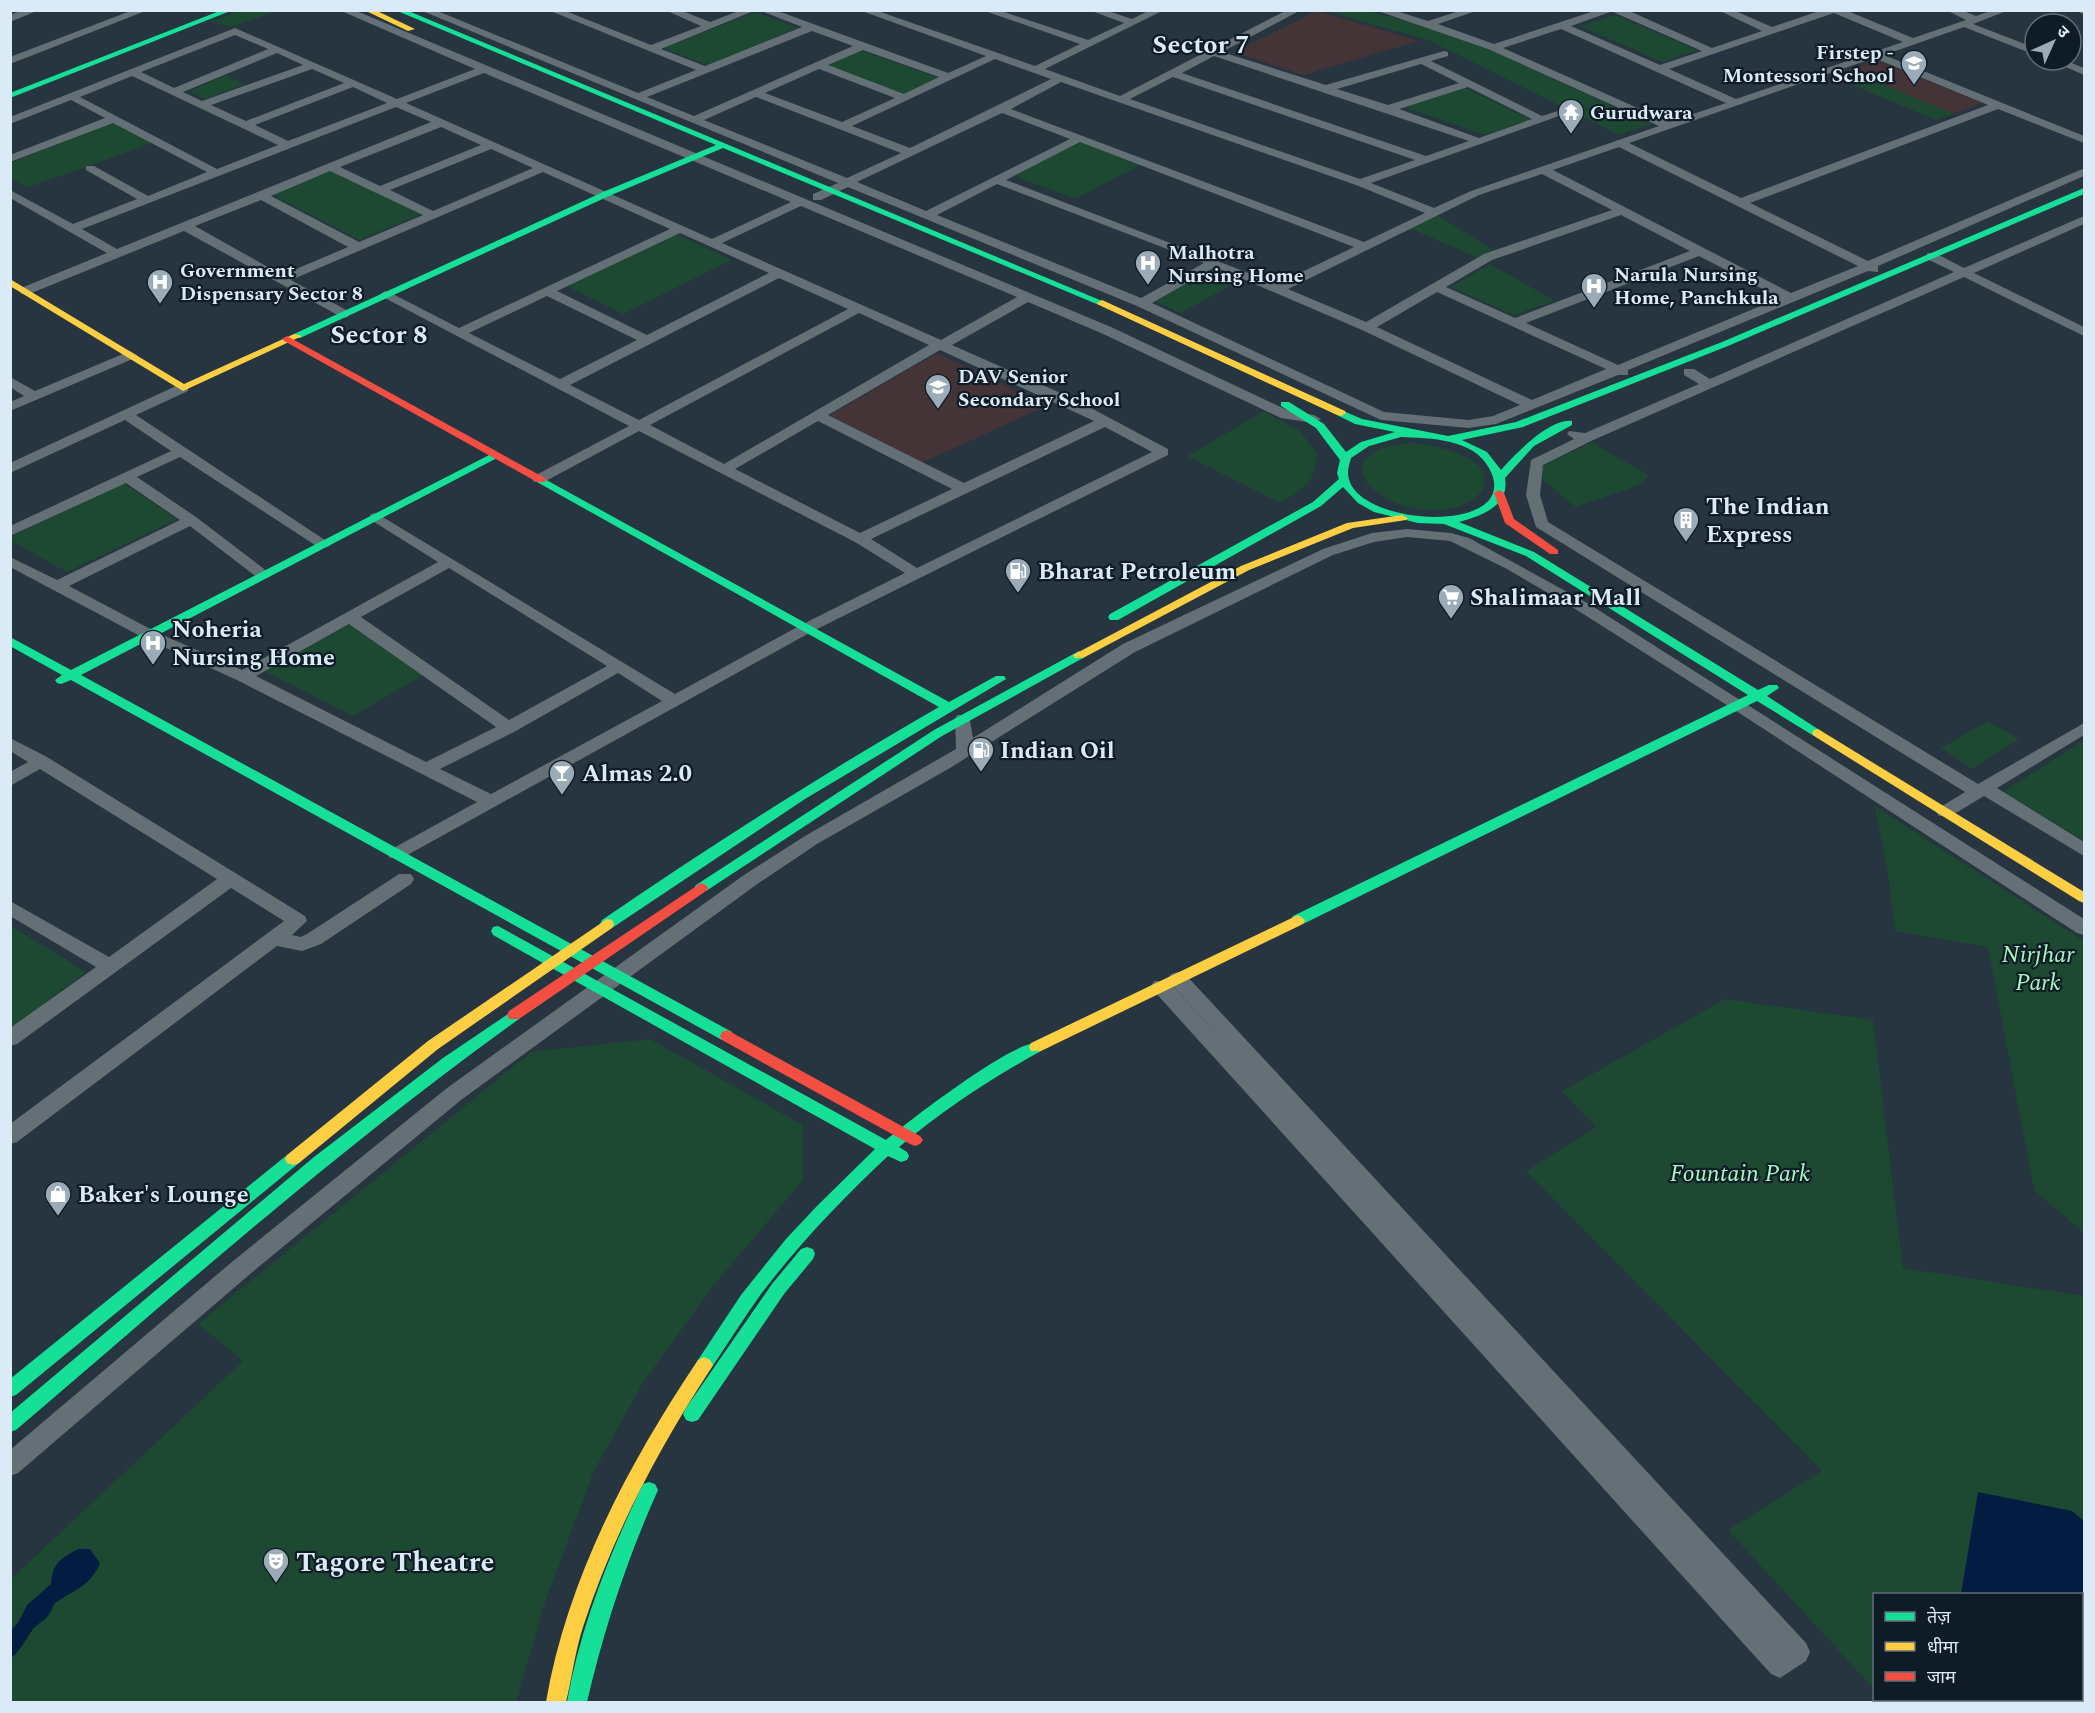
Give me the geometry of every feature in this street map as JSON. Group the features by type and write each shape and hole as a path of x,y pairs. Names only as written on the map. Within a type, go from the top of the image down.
{"street":[{"path":"10,19 34,10"},
{"path":"10,61 143,10"},
{"path":"10,91 212,10"},
{"path":"10,96 230,10"},
{"path":"344,10 1106,330 1286,415 1314,419"},
{"path":"367,10 1133,329 1314,419 1332,437 1345,459"},
{"path":"398,10 1142,320 1359,422 1449,439 1477,451 1495,467 1500,477 1499,493 1509,521 1557,555 1956,805 2085,898"},
{"path":"425,10 1142,303 1314,382 1381,416 1410,419 1468,423 1496,420 1868,266 2085,172"},
{"path":"553,10 705,70"},
{"path":"670,10 711,26"},
{"path":"651,49 751,10"},
{"path":"764,10 860,47 948,77"},
{"path":"864,10 1360,183 1433,212"},
{"path":"987,10 1089,45"},
{"path":"1010,18 1027,10"},
{"path":"1094,10 1133,23"},
{"path":"1035,70 1159,10"},
{"path":"1120,100 1296,10"},
{"path":"1431,23 1474,10"},
{"path":"1496,47 1609,10"},
{"path":"1617,10 1711,51"},
{"path":"1722,10 1772,31"},
{"path":"1659,69 1834,10 1913,42"},
{"path":"1951,10 1976,20"},
{"path":"1277,289 1475,193 2004,10"},
{"path":"1385,11 1431,23 1496,47 1669,126"},
{"path":"1964,24 2023,47"},
{"path":"1563,26 1736,104"},
{"path":"638,98 810,28"},
{"path":"10,121 235,31 941,344 1105,421 1163,452 807,628 396,854"},
{"path":"694,120 860,47"},
{"path":"10,48 28,54"},
{"path":"176,92 278,49"},
{"path":"1212,52 1388,109 1480,142"},
{"path":"1326,89 1444,54"},
{"path":"1875,55 2085,140"},
{"path":"841,127 994,56"},
{"path":"1421,60 1542,120"},
{"path":"203,104 313,65"},
{"path":"818,65 903,97"},
{"path":"72,229 219,174 484,69"},
{"path":"132,72 290,146"},
{"path":"1172,73 1426,160"},
{"path":"817,197 912,153 1059,79"},
{"path":"246,125 354,83"},
{"path":"1388,109 1468,84"},
{"path":"756,93 912,153"},
{"path":"71,96 219,174"},
{"path":"1742,202 1998,105"},
{"path":"1002,109 1366,247"},
{"path":"1360,183 1564,112"},
{"path":"10,159 115,118"},
{"path":"25,291 442,122"},
{"path":"927,215 1080,138"},
{"path":"1620,143 1892,278"},
{"path":"380,190 493,144"},
{"path":"10,469 287,339 606,194 722,146"},
{"path":"330,167 433,215"},
{"path":"281,280 545,167"},
{"path":"90,168 147,200"},
{"path":"1544,170 1790,298"},
{"path":"996,180 1214,262 1367,327 1531,405"},
{"path":"1944,257 2085,191"},
{"path":"10,193 117,254"},
{"path":"261,195 358,247"},
{"path":"714,242 799,203"},
{"path":"1449,439 1519,425 2085,203"},
{"path":"881,212 905,207"},
{"path":"1367,327 1489,257 1623,210"},
{"path":"2083,222 1586,438 1536,464 1533,495 1541,524 1981,790 2085,850"},
{"path":"185,226 343,314"},
{"path":"458,333 681,228"},
{"path":"1515,323 1700,251"},
{"path":"1944,257 2085,320"},
{"path":"1142,303 1214,262"},
{"path":"1971,270 2085,332"},
{"path":"561,384 780,272"},
{"path":"1634,395 1892,278"},
{"path":"10,282 183,388"},
{"path":"1436,287 1637,379"},
{"path":"547,291 648,340"},
{"path":"385,295 860,539 917,574"},
{"path":"724,470 1026,297"},
{"path":"539,479 859,308"},
{"path":"287,339 948,707"},
{"path":"10,407 130,355"},
{"path":"1689,372 1709,384"},
{"path":"10,381 34,396"},
{"path":"1308,398 1314,382"},
{"path":"126,415 323,544"},
{"path":"816,416 964,489"},
{"path":"1500,477 1517,453 1540,435 1579,419"},
{"path":"860,539 1105,421"},
{"path":"1557,428 1586,438"},
{"path":"1402,518 1364,503 1351,493 1343,481 1342,470 1345,459 1366,442 1391,435 1420,434"},
{"path":"10,532 182,452"},
{"path":"56,684 495,455"},
{"path":"127,477 191,520 263,575"},
{"path":"1103,623 1317,504 1343,481"},
{"path":"1447,521 1480,512 1492,503 1499,493"},
{"path":"376,517 675,701"},
{"path":"10,1424 301,1178 449,1060 573,973 746,857 963,719 1245,568 1351,525 1402,518 1447,521 1530,554 1758,695 1780,696"},
{"path":"57,586 191,520"},
{"path":"10,1465 241,1268 445,1101 615,975 811,840 965,751 1129,648 1328,552 1372,538 1407,533 1464,541 1598,617 1743,714 2085,928"},
{"path":"10,561 150,635 243,676 491,802"},
{"path":"243,676 449,562"},
{"path":"1598,617 1616,607"},
{"path":"350,617 508,728"},
{"path":"10,641 903,1134 925,1136"},
{"path":"426,769 508,728 619,666"},
{"path":"10,1390 433,1045 707,855 948,707 1016,670"},
{"path":"1743,714 1758,695"},
{"path":"1172,991 1780,696"},
{"path":"963,719 965,751"},
{"path":"1956,805 2085,728"},
{"path":"10,743 41,760 229,880 298,921 10,1136"},
{"path":"914,749 915,778"},
{"path":"10,780 41,760"},
{"path":"274,939 302,944 314,939 405,879"},
{"path":"10,1039 229,880"},
{"path":"556,1702 576,1619 608,1535 665,1422 762,1280 838,1192 926,1113 1018,1056 1172,991 1410,881"},
{"path":"10,907 109,966"},
{"path":"486,924 902,1156"},
{"path":"1172,991 1765,1633"},
{"path":"773,1084 787,1070"},
{"path":"886,1170 948,1118"},
{"path":"840,1212 863,1190"},
{"path":"684,1424 778,1289 813,1246"},
{"path":"577,1702 594,1626 634,1519 654,1480"}],"shaded area":[{"path":"1316,11 1419,41 1303,75 1234,52"},
{"name":"Firstep - Montessori School","path":"1876,60 1982,103 1954,114 1848,70"},
{"name":"DAV Senior Secondary School","path":"937,353 1048,405 922,463 830,415"}],"green space":[{"path":"240,10 277,11 231,27 211,22"},
{"path":"1326,11 1368,11 1427,26 1481,46 1652,124 1619,135 1428,40"},
{"path":"755,12 798,28 707,65 664,48"},
{"path":"1615,15 1697,50 1662,62 1580,26"},
{"path":"860,50 938,78 904,94 825,65"},
{"path":"1848,70 1954,114 1936,120 1831,76"},
{"path":"226,75 245,84 205,99 189,91"},
{"path":"1466,88 1531,120 1484,135 1404,107"},
{"path":"113,120 155,142 27,188 11,178 11,163"},
{"path":"1080,141 1140,165 1075,199 1014,176"},
{"path":"332,170 421,214 359,240 273,195"},
{"path":"1436,214 1498,253 1482,260 1407,227"},
{"path":"676,234 732,260 623,314 567,286"},
{"path":"1216,263 1247,276 1181,313 1151,299"},
{"path":"1490,264 1555,301 1514,315 1451,287"},
{"path":"1264,411 1300,431 1317,453 1311,479 1302,489 1280,503 1187,456"},
{"path":"1592,442 1648,475 1643,484 1576,507 1543,480 1539,467"},
{"path":"1408,443 1445,449 1472,460 1481,468 1485,478 1482,490 1467,503 1447,509 1422,509 1399,504 1380,495 1368,483 1362,470 1366,459 1381,449"},
{"path":"124,483 177,519 67,572 11,541 10,537"},
{"path":"351,624 425,674 353,716 264,671"},
{"path":"1988,721 2019,739 1972,769 1941,748"},
{"path":"2084,740 2084,841 2003,792"},
{"name":"Nirjhar Park","path":"1875,806 2084,941 2084,1233 2034,1190 1988,947 1895,931 1888,874"},
{"path":"10,925 86,972 11,1028 10,1028"},
{"name":"Fountain Park","path":"1725,999 1873,1020 1903,1268 2084,1296 2084,1702 1886,1701 2083,1701 2083,1593 1873,1593 1873,1688 1728,1530 1822,1471 1526,1171 1596,1127 1562,1091"},
{"path":"650,1039 803,1125 803,1180 714,1285 642,1384 593,1473 545,1603 516,1702 11,1702 11,1579 243,1361 198,1324 531,1052"}],"water":[{"path":"1978,1492 2072,1511 2084,1521 2084,1649 2083,1593 1961,1593"},
{"path":"78,1549 90,1549 100,1563 96,1571 81,1587 54,1604 49,1615 35,1628 11,1658 11,1631 27,1605 51,1584 53,1571 58,1562"}],"traffic: fast":[{"path":"10,96 230,10"},
{"path":"398,10 1102,303"},
{"path":"297,336 606,194 722,146"},
{"path":"1449,439 1519,425 1725,344 2084,191"},
{"path":"1285,404 1320,426 1345,459"},
{"path":"1341,413 1359,422 1420,434"},
{"path":"1500,477 1530,444 1568,423"},
{"path":"1401,434 1444,438 1472,447 1484,454 1493,464 1500,481 1500,489 1495,499 1476,514 1438,521 1397,516 1378,510 1362,501 1350,490 1342,473 1346,457 1365,444 1401,434"},
{"path":"61,680 495,455"},
{"path":"541,480 948,707"},
{"path":"1114,617 1317,504 1343,481"},
{"path":"1447,521 1530,554 1818,733"},
{"path":"10,641 727,1036"},
{"path":"701,888 938,733 1079,655"},
{"path":"607,924 849,765 1000,679"},
{"path":"1298,920 1773,688"},
{"path":"498,931 901,1156"},
{"path":"10,1424 320,1161 448,1062 514,1015"},
{"path":"704,1365 763,1279 822,1210 854,1178 922,1119 958,1093 1036,1047"},
{"path":"10,1390 293,1159"},
{"path":"692,1414 778,1289 807,1254"},
{"path":"577,1702 607,1594 626,1541 649,1490"}],"traffic: slow":[{"path":"367,10 411,29"},
{"path":"10,282 183,388 297,336"},
{"path":"1102,303 1341,413"},
{"path":"1079,655 1245,568 1351,525 1402,518"},
{"path":"1818,733 2084,898"},
{"path":"1036,1047 1298,920"},
{"path":"293,1159 433,1045 607,924"},
{"path":"556,1702 574,1628 589,1584 616,1519 648,1456 704,1365"}],"traffic: jam":[{"path":"287,339 541,480"},
{"path":"1499,493 1509,521 1554,552"},
{"path":"514,1015 701,888"},
{"path":"727,1036 915,1140"}],"place":[{"name":"Firstep - Montessori School","path":"1914,86"},
{"name":"Gurudwara","path":"1571,135"},
{"name":"Malhotra Nursing Home","path":"1148,286"},
{"name":"Government Dispensary Sector 8","path":"160,305"},
{"name":"Narula Nursing Home, Panchkula","path":"1594,309"},
{"name":"DAV Senior Secondary School","path":"938,410"},
{"name":"The Indian Express","path":"1686,543"},
{"name":"Bharat Petroleum","path":"1018,594"},
{"name":"Shalimaar Mall","path":"1451,620"},
{"name":"Noheria Nursing Home","path":"153,666"},
{"name":"Indian Oil","path":"981,773"},
{"name":"Almas 2.0","path":"562,796"},
{"name":"Baker's Lounge","path":"58,1217"},
{"name":"Tagore Theatre","path":"276,1584"}],"district":[{"name":"Sector 7","path":"1201,44"},
{"name":"Sector 8","path":"379,334"}]}
